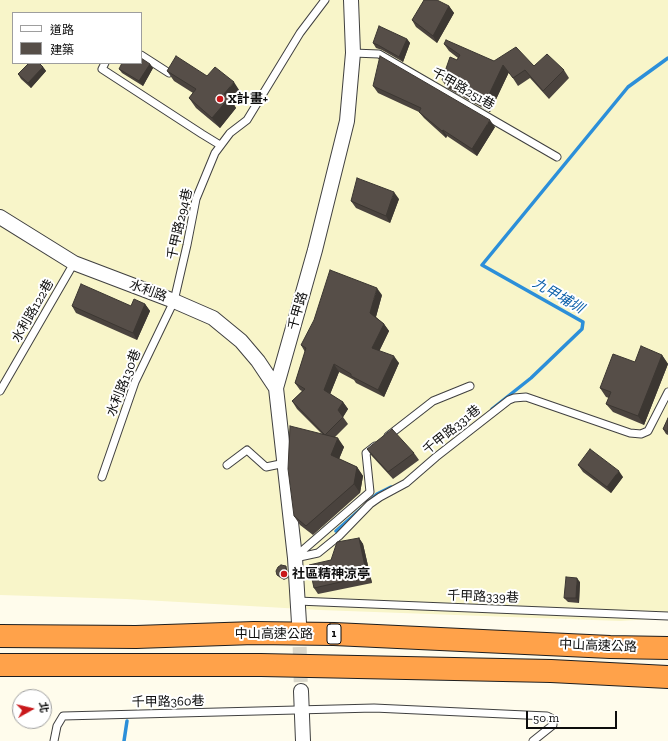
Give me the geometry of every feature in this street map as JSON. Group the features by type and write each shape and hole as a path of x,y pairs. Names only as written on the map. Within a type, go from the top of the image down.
{"highway":[{"name":"中山高速公路","path":"0,636 136,637 254,633 334,634 668,648"},
{"name":"中山高速公路","path":"0,664 261,665 551,671 668,676"}],"street":[{"name":"千甲路","path":"299,623 295,558 276,388 315,250 346,121 353,53 351,0"},
{"name":"水利路","path":"0,218 74,263 174,301 213,318 245,346 276,388"},
{"path":"301,691 303,741"}],"lane":[{"name":"千甲路294巷","path":"174,301 196,199 215,153 230,133 247,120 300,33 325,0"},
{"name":"千甲路251巷","path":"353,53 379,54 557,157"},
{"path":"142,56 169,73"},
{"path":"104,64 102,69 220,145"},
{"name":"水利路122巷","path":"0,391 74,263"},
{"name":"水利路130巷","path":"102,477 135,382 174,301"},
{"path":"295,558 370,492 366,453 433,401 470,386"},
{"name":"千甲路331巷","path":"295,558 318,553 339,536 370,504 406,483 436,457 509,400 526,397 630,433 637,434 646,433 648,431 668,392"},
{"path":"227,465 246,450 266,468 284,463"},
{"name":"千甲路339巷","path":"297,601 668,616"},
{"path":"301,711 374,708 547,716 551,718 553,723 552,725 533,741"},
{"name":"千甲路360巷","path":"54,741 57,726 63,716 301,711"}],"shaded area":[{"path":"0,0 668,0 668,618 620,621 320,610 126,599 0,595"}],"building":[{"path":"424,0 437,0 449,6 433,36 412,20"},
{"path":"379,26 407,39 399,57 373,43"},
{"path":"446,40 494,61 516,47 534,66 547,54 564,70 543,91 525,70 513,78 503,65 484,105 442,80 450,57 457,60 460,55 444,44"},
{"path":"176,56 207,76 215,67 234,82 224,94 229,98 212,118 189,98 196,89 167,71"},
{"path":"380,56 490,120 472,149 443,130 442,131 419,112 421,108 373,86"},
{"path":"142,59 150,64 139,81 119,69 122,64 142,64"},
{"path":"28,64 40,64 43,67 28,83 18,74"},
{"path":"357,178 394,192 386,216 351,201"},
{"path":"330,270 377,288 370,313 384,324 372,348 394,356 378,390 351,376 351,374 334,364 324,390 343,402 338,410 343,417 325,435 292,401 305,389 295,383 306,348 301,345 314,320"},
{"path":"81,284 131,306 134,299 145,304 133,333 72,306"},
{"path":"641,346 662,355 638,416 606,404 611,392 600,388 613,354 635,362"},
{"path":"668,418 668,432 663,429"},
{"path":"290,426 338,438 331,455 357,467 354,484 306,526 294,516 288,469"},
{"path":"392,429 414,453 388,472 367,449"},
{"path":"590,449 619,471 607,487 578,465"},
{"path":"359,538 367,576 314,588 309,565 331,560 337,542"},
{"name":"社區精神涼亭","path":"281,565 286,566 286,576 282,577 277,575 276,571"},
{"path":"566,577 577,578 576,598 564,598"}],"waterway":[{"name":"九甲埔圳","path":"492,409 531,378 582,329 583,322 482,265 628,87 668,58"},
{"name":"九甲埔圳","path":"371,500 377,494 391,487"},
{"name":"九甲埔圳","path":"336,531 362,508"},
{"name":"九甲埔圳","path":"124,741 127,721"}],"tunnel":[{"path":"299,626 301,691"}],"place":[{"name":"X計畫+","path":"220,99"},
{"name":"社區精神涼亭","path":"284,574"}]}
